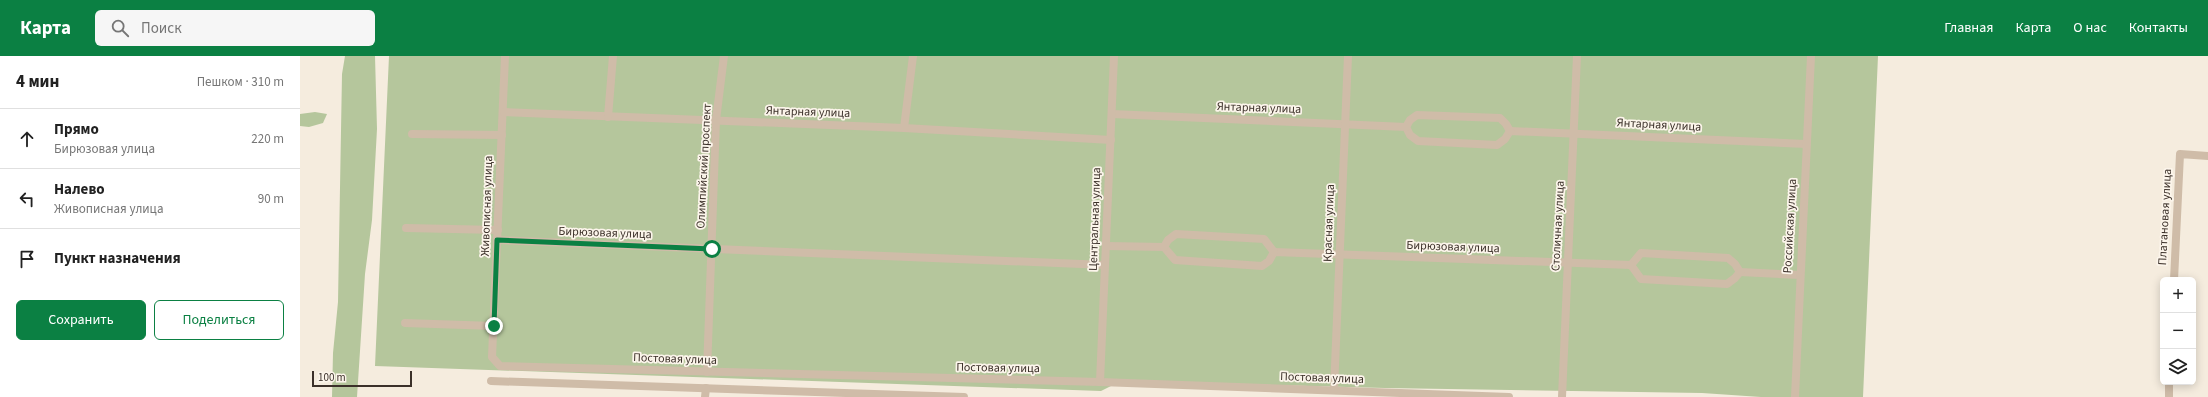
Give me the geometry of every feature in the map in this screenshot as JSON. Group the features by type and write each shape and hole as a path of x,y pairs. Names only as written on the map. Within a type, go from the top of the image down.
{"street":[{"name":"Живописная улица","path":"492,357 504,112 505,56"},
{"path":"608,117 613,56"},
{"name":"Олимпийский проспект","path":"706,372 716,120 724,56"},
{"path":"904,128 913,56"},
{"name":"Центральная улица","path":"1100,382 1114,56"},
{"name":"Красная улица","path":"1334,390 1348,56"},
{"name":"Столичная улица","path":"1562,397 1575,134 1577,56"},
{"name":"Российская улица","path":"1795,397 1811,56"},
{"name":"Янтарная улица","path":"504,112 904,128 1111,140"},
{"name":"Янтарная улица","path":"1112,114 1406,128"},
{"path":"1417,115 1500,118 1510,131 1505,139 1498,145 1418,141 1410,135 1406,128 1410,120 1417,115"},
{"name":"Янтарная улица","path":"1510,131 1806,144"},
{"path":"412,134 502,135"},
{"name":"Платановая улица","path":"2174,277 2180,154 2208,156"},
{"path":"406,228 498,230"},
{"path":"1106,246 1164,247 1175,260 1262,266 1269,260 1274,252 1264,239 1176,234 1168,240 1164,247"},
{"name":"Бирюзовая улица","path":"497,240 1105,265"},
{"name":"Бирюзовая улица","path":"1274,252 1569,264 1631,265"},
{"path":"1641,253 1728,258 1735,264 1740,272 1727,284 1641,279 1631,265 1641,253"},
{"path":"1740,272 1800,275"},
{"path":"405,323 494,326"},
{"name":"Постовая улица","path":"492,357 500,366 1100,382 1509,397"},
{"path":"491,381 888,396 964,397"},
{"path":"2169,397 2170,385"},
{"path":"705,397 706,388"}],"green space":[{"path":"345,56 375,56 377,129 372,220 365,274 357,397 332,397 333,353 338,302 342,74"},
{"path":"389,56 1878,56 1863,397 1761,397 1702,393 1385,388 1121,381 1101,391 375,366"},
{"path":"315,112 327,114 323,123 309,127 300,126 300,114"}],"route":[{"path":"494,326 497,240 712,249"}]}
